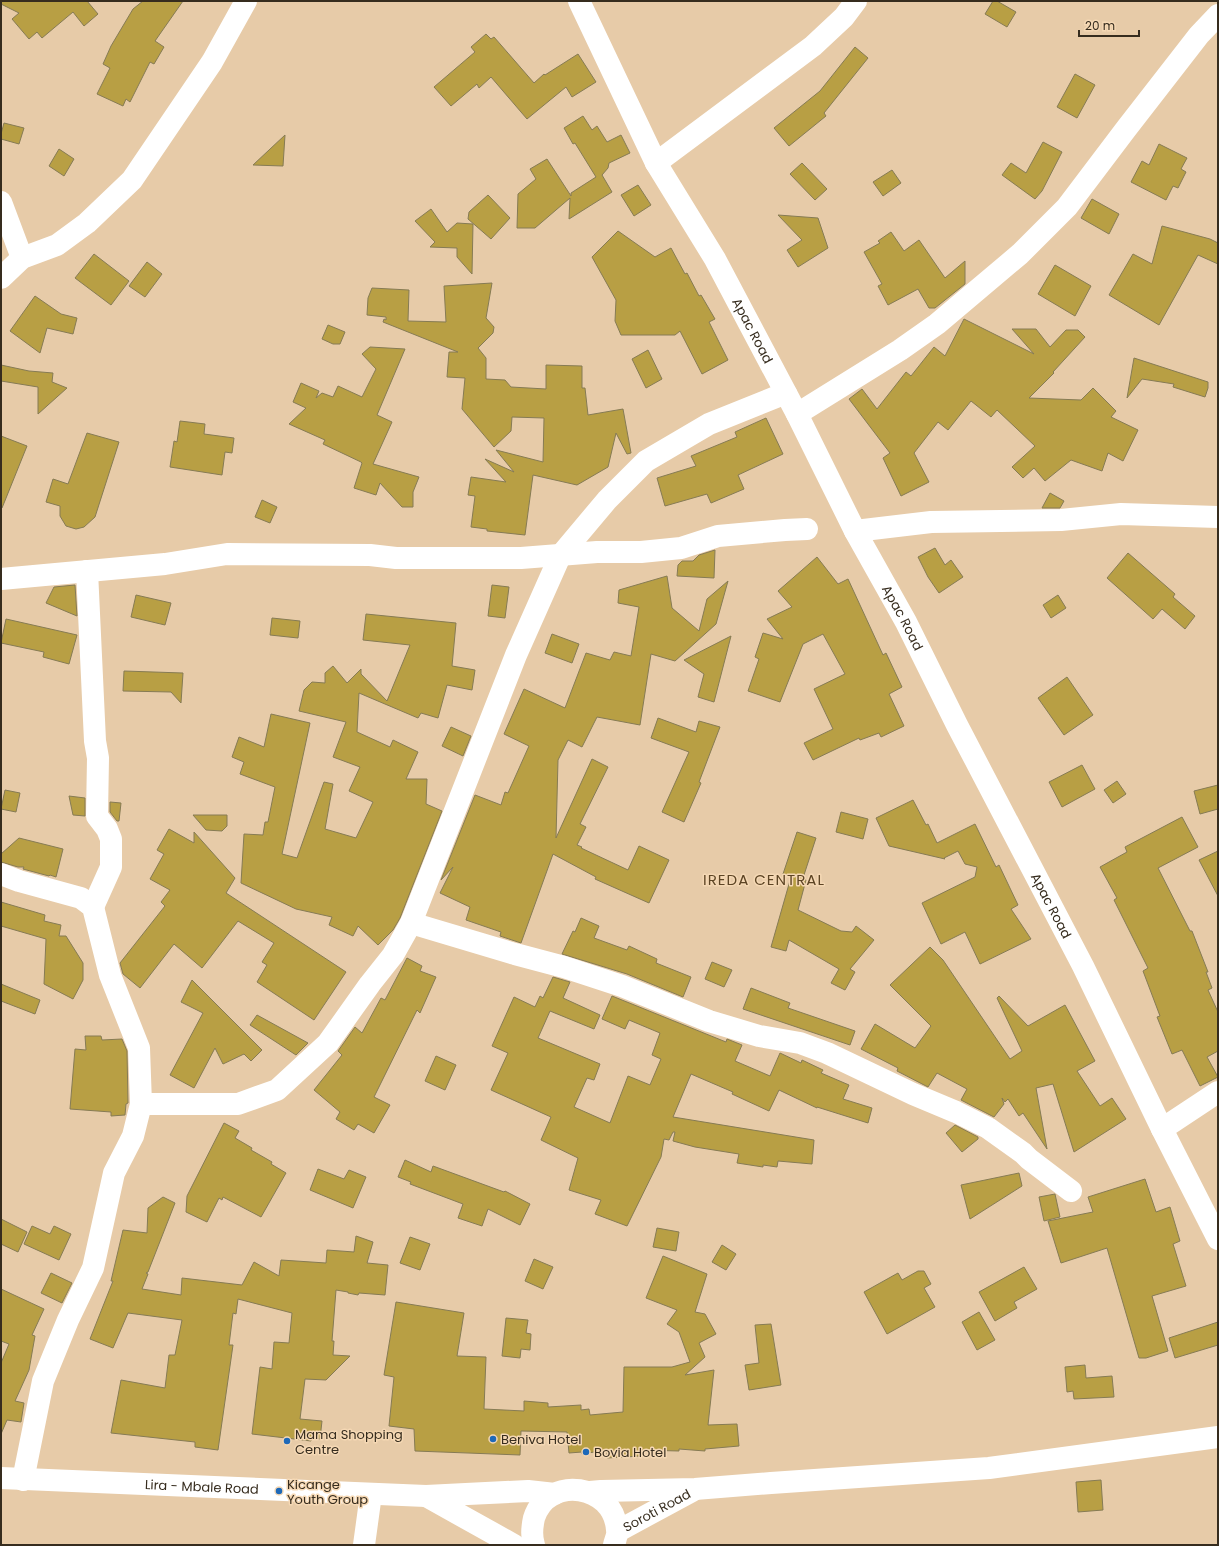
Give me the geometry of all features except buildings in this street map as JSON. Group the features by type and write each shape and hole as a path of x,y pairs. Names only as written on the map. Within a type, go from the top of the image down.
{"street":[{"path":"1,278 22,258 57,246 87,223 132,180 212,62 246,1"},
{"name":"Apac Road","path":"579,1 656,163 715,259 786,392 854,531 906,622 957,725 1083,966 1162,1129 1218,1239"},
{"path":"656,163 813,46 844,17 856,1"},
{"path":"797,414 900,350 937,324 1020,254 1067,207 1199,36 1218,15"},
{"path":"1,202 22,258"},
{"path":"141,1104 238,1104 277,1090 328,1043 370,984 393,955 411,923 516,655 560,556 607,500 646,461 709,424 786,392"},
{"path":"854,531 931,522 1061,520 1121,514 1218,517"},
{"path":"1,579 165,564 227,554 370,555 396,558 521,558 597,552 641,552 680,548 718,536 807,529"},
{"path":"23,1480 43,1382 68,1320 93,1268 114,1173 133,1136 141,1104 139,1048 110,975 94,907 112,866 111,839 107,829 97,816 98,758 95,741 87,571"},
{"path":"1,874 20,881 81,898 94,907"},
{"path":"411,923 564,967 622,986 709,1021 759,1036 800,1043 827,1052 988,1128 1023,1153 1029,1160 1071,1191"},
{"path":"1162,1129 1218,1092"},
{"path":"590,1492 695,1489 989,1468 1218,1437"},
{"name":"Lira - Mbale Road","path":"1,1478 426,1496 528,1491 555,1494"},
{"path":"534,1545 532,1538 532,1524 536,1512 544,1502 555,1494 566,1490 578,1489 590,1492 601,1498 610,1507 615,1519 616,1538"},
{"name":"Soroti Road","path":"616,1538 695,1489"},
{"path":"364,1545 371,1494"},
{"path":"426,1496 514,1545"}],"place":[{"name":"Beniva Hotel","path":"493,1439"},
{"name":"Mama Shopping Centre","path":"287,1441"},
{"name":"Bovia Hotel","path":"586,1452"},
{"name":"Kicange Youth Group","path":"279,1491"}],"district":[{"name":"IREDA CENTRAL","path":"764,880"}]}
